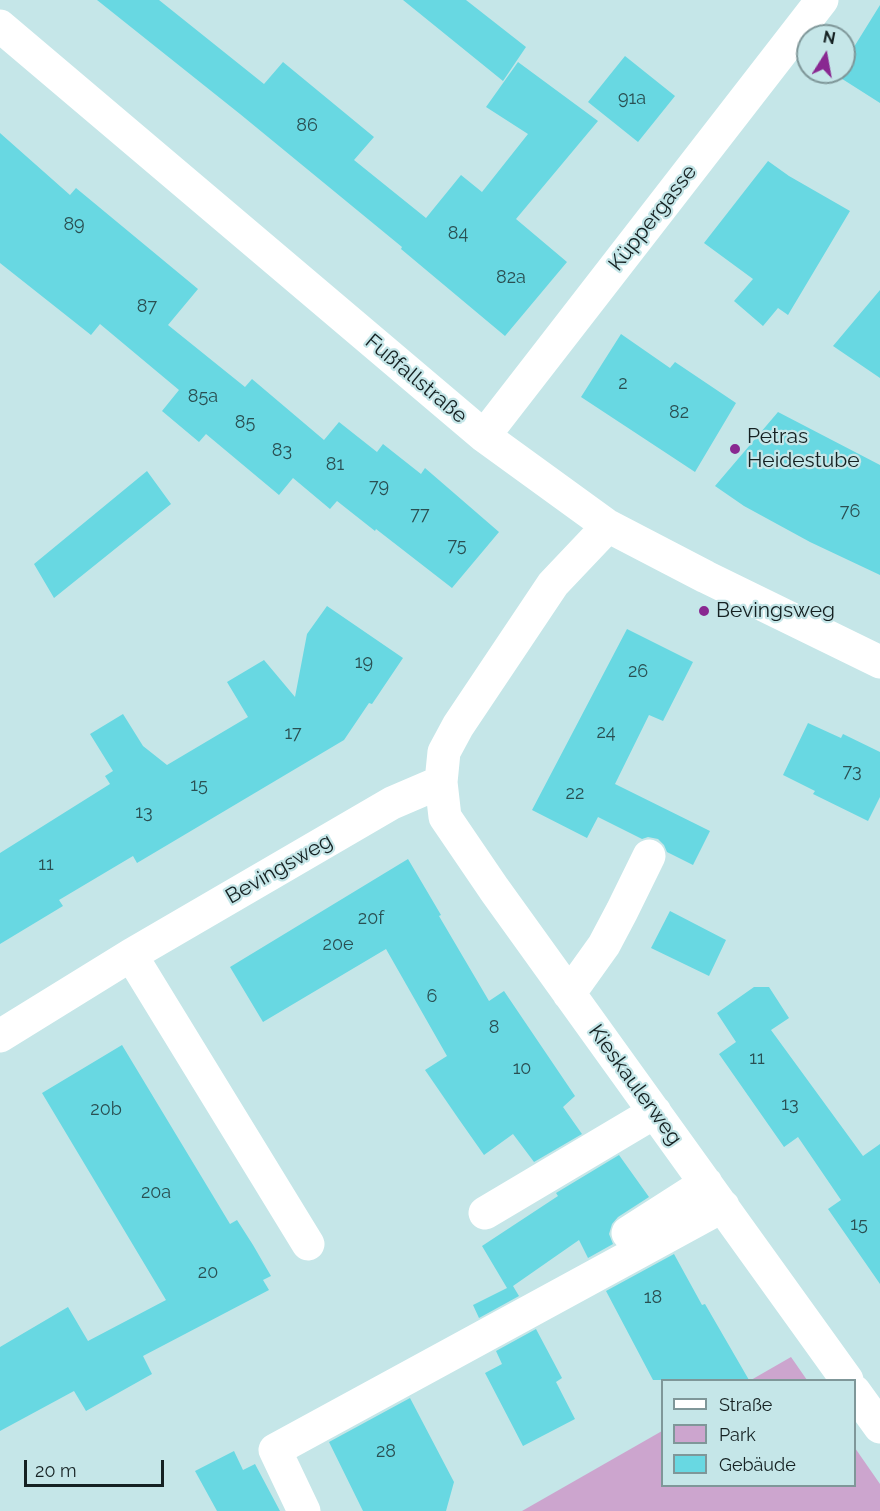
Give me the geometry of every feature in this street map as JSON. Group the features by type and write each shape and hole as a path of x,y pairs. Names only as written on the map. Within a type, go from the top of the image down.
{"street":[{"name":"Küppergasse","path":"484,436 822,0"},
{"name":"Fußfallstraße","path":"0,26 484,436 608,526 880,662"},
{"path":"441,782 444,752 458,726 554,584 608,526"},
{"name":"Bevingsweg","path":"0,1036 131,955 393,803 441,782"},
{"name":"Kieskaulerweg","path":"441,782 446,817 494,889 846,1379"},
{"path":"569,994 604,945 649,856"},
{"path":"131,955 308,1244"},
{"path":"485,1213 655,1112"},
{"path":"628,1233 714,1194"},
{"path":"304,1511 275,1450 714,1194"},
{"path":"856,1392 880,1427"}],"green space":[{"path":"791,1357 806,1379 753,1379"},
{"path":"661,1432 661,1487 856,1487 856,1449 880,1484 880,1511 522,1511"}],"building":[{"path":"97,0 159,0 264,84 283,62 374,137 354,160 426,218 461,175 482,192 528,134 486,107 518,62 598,121 516,219 567,262 505,336 401,249 402,247"},
{"path":"403,0 466,0 526,47 503,81"},
{"path":"880,5 880,103 850,84 856,84 856,44"},
{"path":"625,56 675,96 638,142 588,102"},
{"path":"0,133 70,195 76,188 198,289 168,325 245,387 252,379 324,440 339,422 377,452 383,444 421,474 425,468 499,532 452,588 337,501 330,509 293,478 279,495 206,434 199,442 162,411 179,390 100,324 91,335 0,263"},
{"path":"768,161 789,176 850,211 788,315 778,308 763,326 734,301 753,279 704,243"},
{"path":"880,290 880,378 833,346"},
{"path":"621,334 670,368 675,362 736,403 695,472 581,397"},
{"path":"778,412 880,465 880,575 810,542 744,506 715,486"},
{"path":"147,471 171,504 54,598 34,564"},
{"path":"327,606 403,658 344,740 137,863 133,856 59,900 63,906 0,944 0,853 110,784 105,776 113,771 90,734 123,714 143,746 167,765 248,717 227,682 264,660 295,697 307,634"},
{"path":"627,629 693,662 663,721 649,715 615,784 710,831 693,865 667,852 658,839 648,837 642,839 598,817 587,838 532,810"},
{"path":"808,723 841,738 843,734 880,752 880,797 868,821 813,794 815,791 783,775"},
{"path":"408,859 489,1001 504,991 575,1096 563,1107 582,1134 534,1162 513,1134 484,1155 458,1118 425,1070 447,1056 386,949 263,1022 230,967"},
{"path":"670,911 726,940 709,976 651,948"},
{"path":"754,987 769,987 789,1018 771,1030 863,1156 880,1144 880,1284 828,1209 841,1200 798,1137 784,1147 719,1054 736,1042 717,1013"},
{"path":"122,1045 230,1224 237,1220 253,1245 271,1276 263,1280 269,1290 143,1356 152,1374 86,1411 74,1391 0,1431 0,1347 68,1307 88,1341 166,1300 42,1093"},
{"path":"619,1155 649,1197 618,1217 612,1224 609,1234 613,1244 588,1258 579,1240 513,1286 519,1296 479,1318 473,1305 507,1288 482,1246 558,1196 556,1193"},
{"path":"674,1254 702,1305 705,1304 748,1379 653,1380 606,1291"},
{"path":"536,1329 562,1378 556,1382 575,1419 523,1446 485,1373 502,1364 496,1351"},
{"path":"410,1398 454,1482 446,1511 363,1511 329,1442"},
{"path":"234,1451 243,1470 255,1464 280,1511 217,1511 195,1471"}],"place":[{"name":"Petras Heidestube","path":"735,449"},
{"name":"Bevingsweg","path":"704,611"}]}
